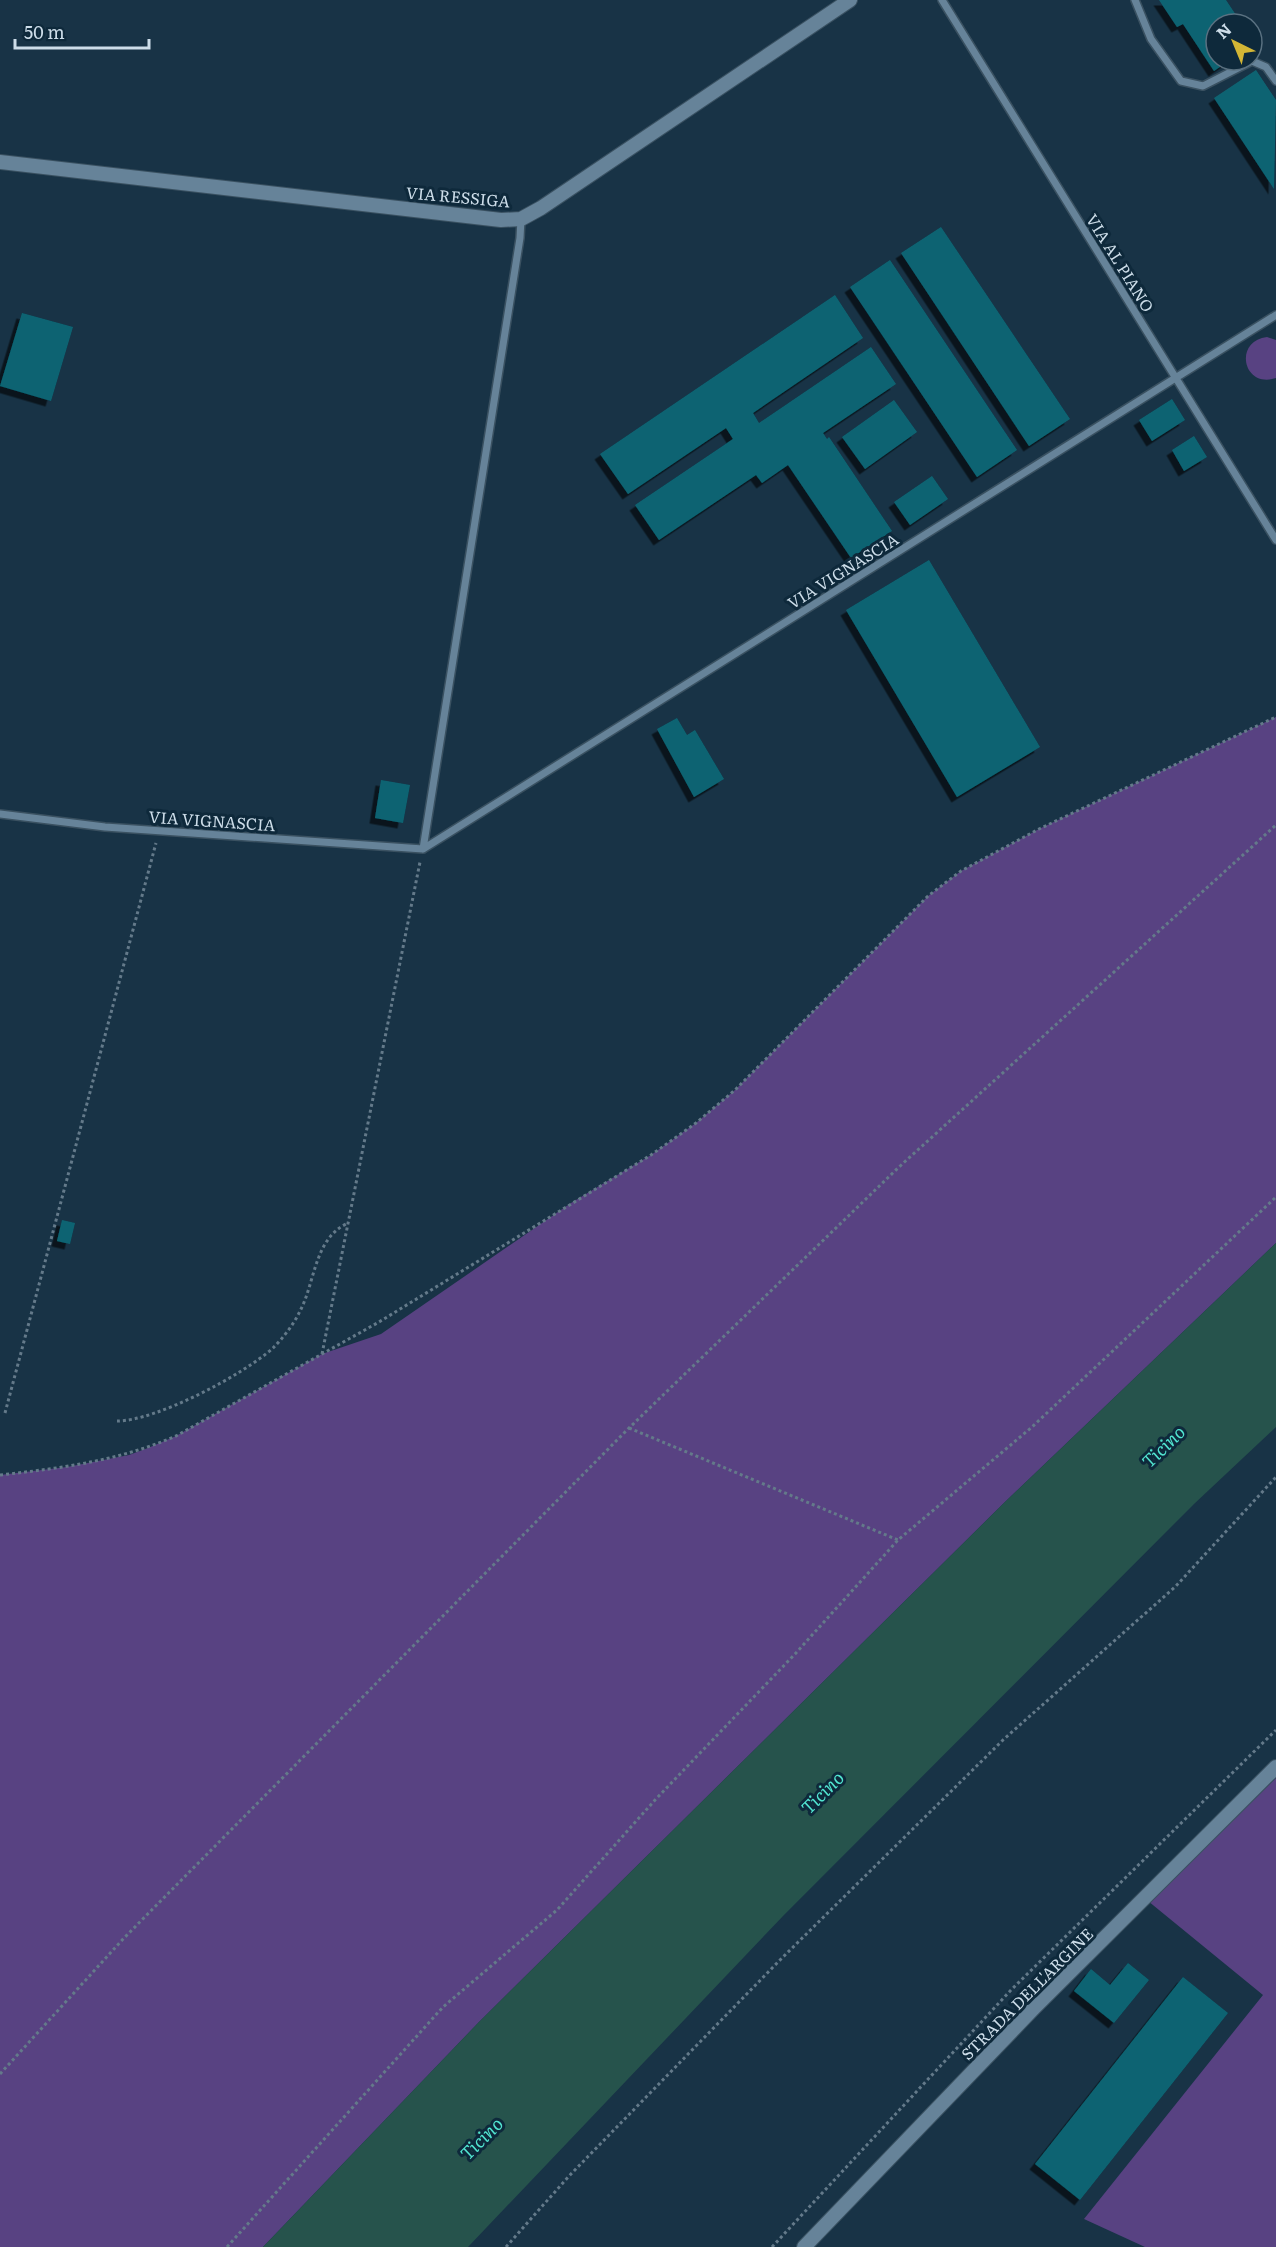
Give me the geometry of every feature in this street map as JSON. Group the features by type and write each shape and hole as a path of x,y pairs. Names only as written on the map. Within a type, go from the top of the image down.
{"street":[{"name":"VIA RESSIGA","path":"0,162 501,220 520,219 541,208 850,0"},
{"name":"STRADA DELL'ARGINE","path":"804,2247 1041,2001 1276,1767"}],"lane":[{"name":"VIA AL PIANO","path":"942,0 1276,540"},
{"path":"1135,0 1151,39 1181,81 1203,86 1252,61 1266,67 1276,81"},
{"path":"423,849 518,250 520,219"},
{"name":"VIA VIGNASCIA","path":"0,814 159,831 423,849 1276,315"}],"path":[{"path":"0,1475 68,1467 148,1448 176,1436 389,1316 651,1155 696,1123 735,1090 928,896 961,871 1038,829 1276,717"},
{"path":"0,2074 124,1938 629,1428 899,1167 1276,825"},
{"path":"6,1413 159,831"},
{"path":"322,1354 346,1224 423,849"},
{"path":"227,2247 443,2007 556,1910 655,1800 795,1654 898,1540 1032,1427 1276,1197"},
{"path":"117,1421 148,1416 212,1387 253,1363 271,1349 300,1311 328,1240 338,1228 346,1224"},
{"path":"629,1428 898,1540"},
{"path":"506,2247 569,2176 780,1960 1003,1740 1176,1586 1276,1477"},
{"path":"772,2247 1011,1990 1276,1730"}],"shaded area":[{"path":"1267,337 1276,340 1276,378 1265,380 1256,377 1250,371 1246,363 1246,355 1249,347 1256,340"},
{"path":"1276,717 1276,1243 1006,1501 479,2022 263,2247 0,2247 0,1475 67,1467 129,1455 148,1448 176,1436 322,1354 381,1334 571,1203 651,1155 696,1123 735,1090 928,896 961,871 1039,829"},
{"path":"1276,1778 1276,2247 1145,2247 1084,2219 1263,1995 1148,1901"}],"water":[{"name":"Ticino","path":"1276,1243 1276,1427 1194,1504 784,1915 468,2247 263,2247 479,2022 1006,1501"}],"building":[{"path":"1159,0 1226,0 1234,12 1204,12 1204,56 1183,24 1177,27"},
{"path":"1253,72 1257,72 1276,100 1274,189 1214,98"},
{"path":"941,227 1070,419 1029,446 901,253"},
{"path":"890,260 1017,450 977,477 850,287"},
{"path":"835,295 863,338 753,413 759,423 871,347 896,384 823,433 827,439 829,437 892,531 851,558 788,465 762,483 756,475 659,540 635,505 733,439 726,428 628,494 600,454"},
{"path":"22,313 73,327 51,401 0,386"},
{"path":"1172,399 1185,420 1152,441 1139,420"},
{"path":"894,400 917,432 865,469 842,437"},
{"path":"1194,436 1207,457 1184,471 1172,450"},
{"path":"932,476 948,499 910,525 894,502"},
{"path":"929,560 1040,747 957,797 846,610"},
{"path":"677,718 687,735 695,730 724,779 694,797 657,729"},
{"path":"381,780 410,785 403,823 375,818"},
{"path":"62,1220 75,1223 70,1244 57,1241"},
{"path":"1128,1963 1149,1980 1114,2023 1074,1991 1091,1969 1110,1985"},
{"path":"1183,1977 1228,2013 1080,2200 1035,2164"}]}
